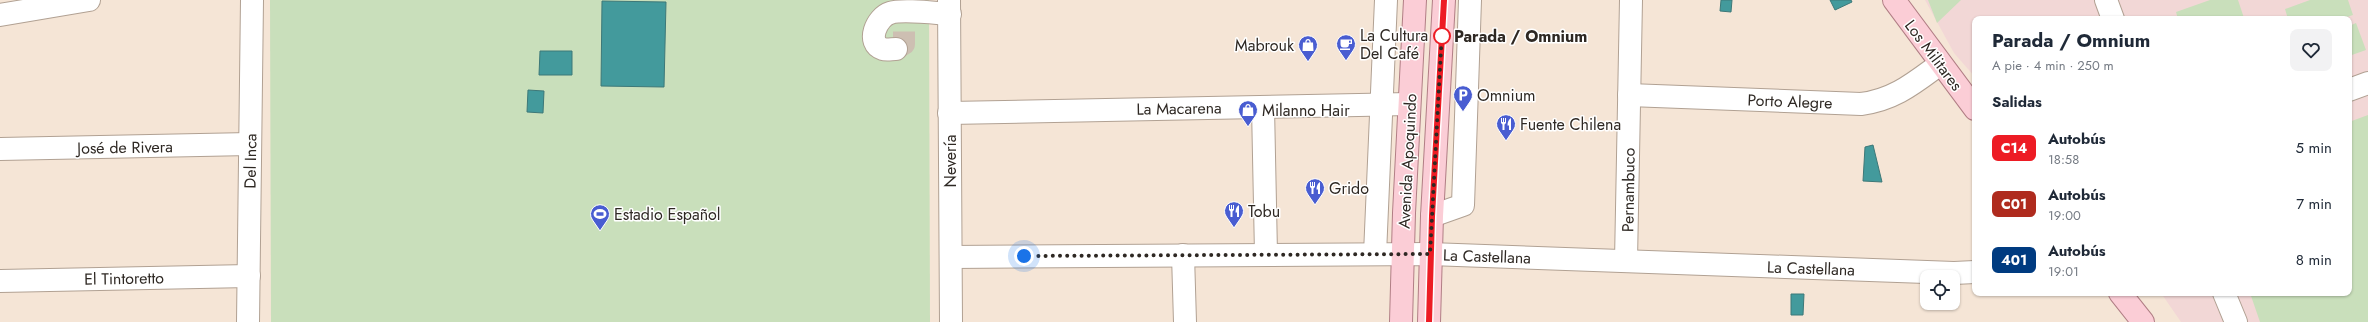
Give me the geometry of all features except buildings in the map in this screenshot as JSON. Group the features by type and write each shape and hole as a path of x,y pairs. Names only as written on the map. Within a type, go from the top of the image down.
{"main road":[{"name":"Avenida Apoquindo","path":"1401,322 1402,254 1415,0"},
{"name":"Avenida Apoquindo","path":"1429,322 1430,254 1444,0"},
{"name":"Los Militares","path":"1894,0 1972,105"},
{"path":"2122,296 2143,322"}],"street":[{"path":"0,15 89,0"},
{"name":"Del Inca","path":"248,322 252,0"},
{"path":"1375,254 1380,104 1386,0"},
{"path":"1432,216 1463,205 1470,0"},
{"name":"Pernambuco","path":"1626,261 1632,0"},
{"path":"2106,0 2112,16"},
{"path":"896,49 883,49 878,45 874,37 875,26 881,17 891,12 950,7"},
{"name":"Nevería","path":"950,7 949,113 951,322"},
{"name":"Porto Alegre","path":"1630,95 1861,104 1883,100 1899,94 1940,64"},
{"path":"2352,89 2368,83"},
{"name":"La Macarena","path":"949,113 1409,104"},
{"path":"1263,107 1266,254"},
{"name":"José de Rivera","path":"0,149 250,144"},
{"name":"La Castellana","path":"951,257 1430,254 1954,273 1972,272"},
{"path":"1184,255 1185,322"},
{"name":"El Tintoretto","path":"0,281 249,276"},
{"path":"2225,296 2236,322"}],"shaded area":[{"path":"1925,0 2368,0 2368,322 2181,322 2163,296 2352,296 2352,16 1972,16 1972,74 1954,53"}],"green space":[{"name":"Estadio Español","path":"270,0 929,0 930,322 271,322"},
{"path":"1928,0 1961,0 1937,23"},
{"path":"2210,0 2238,0 2243,16 2177,16 2176,12"},
{"path":"2310,0 2348,0 2353,15 2287,16 2285,9"},
{"path":"2356,23 2366,50 2352,55 2352,25"},
{"path":"2368,115 2368,322 2260,322 2251,296 2352,296 2352,121"}],"water":[{"path":"1721,0 1732,0 1731,12 1720,11"},
{"path":"1830,0 1851,0 1852,2 1835,10"},
{"path":"602,1 666,2 664,87 601,86"},
{"path":"540,51 572,51 572,75 539,75"},
{"path":"528,90 544,91 543,113 527,112"},
{"path":"1873,145 1882,182 1863,181 1865,147"},
{"path":"1791,294 1804,294 1803,315 1791,315"}],"tunnel":[{"path":"896,49 904,44 904,0"}],"bus line":[{"name":"C14","path":"1429,322 1430,254 1444,0"}],"place":[{"name":"Parada / Omnium","path":"1442,36"},
{"name":"La Cultura Del Café","path":"1346,61"},
{"name":"Mabrouk","path":"1308,62"},
{"name":"Omnium","path":"1463,112"},
{"name":"Milanno Hair","path":"1248,127"},
{"name":"Fuente Chilena","path":"1506,141"},
{"name":"Grido","path":"1315,205"},
{"name":"Tobu","path":"1234,228"},
{"name":"Estadio Español","path":"600,231"}],"route":[{"path":"1024,256 1430,254 1442,31 1442,36"}]}
